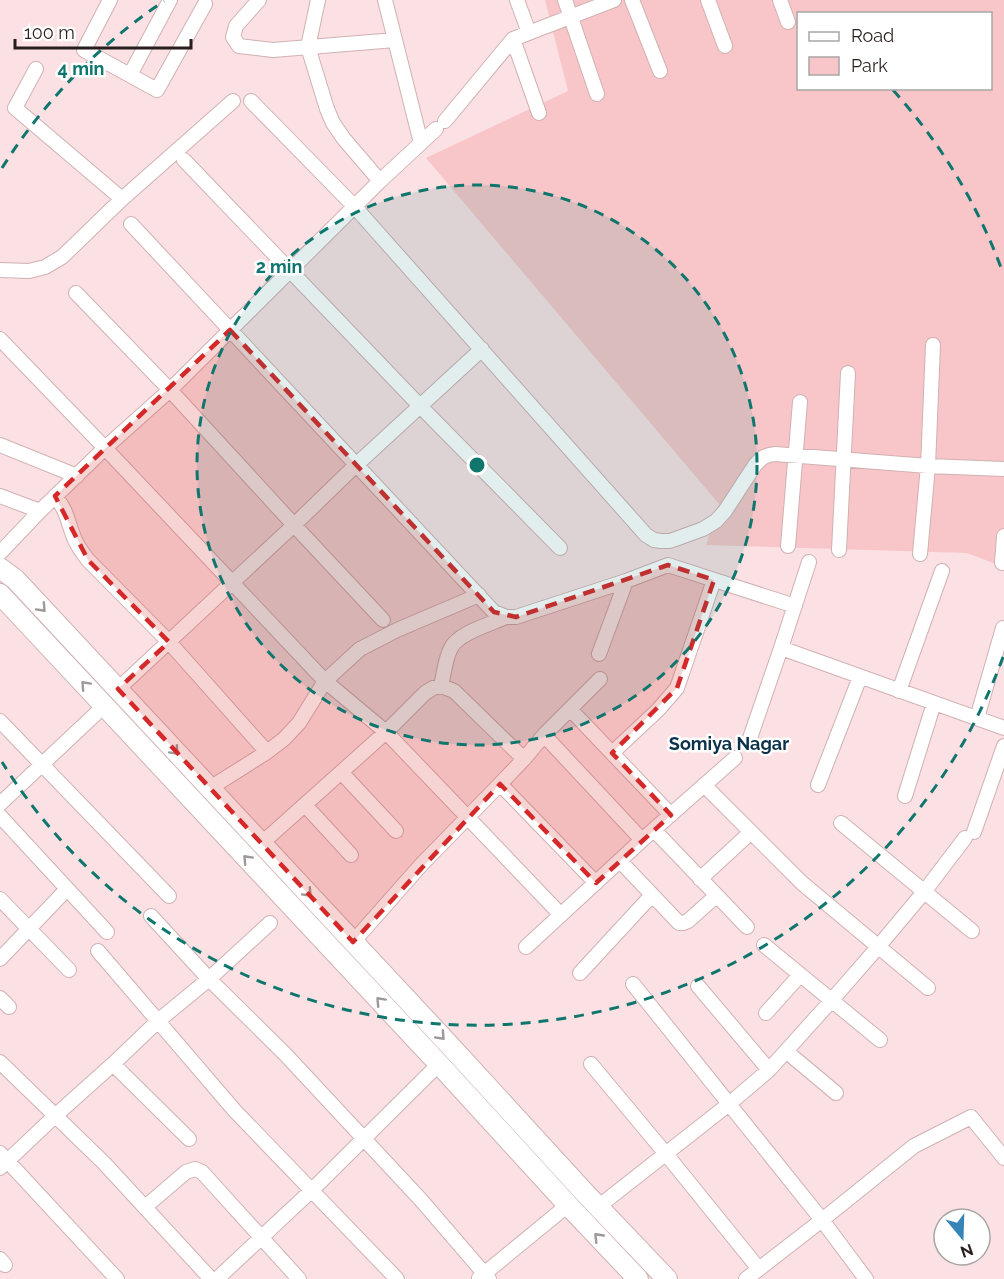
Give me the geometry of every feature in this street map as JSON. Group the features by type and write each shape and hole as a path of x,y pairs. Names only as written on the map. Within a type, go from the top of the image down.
{"main road":[{"path":"0,568 15,579 598,1207 668,1279"},
{"path":"0,594 639,1279"}],"street":[{"path":"110,0 84,50 158,90 205,4"},
{"path":"130,75 170,0"},
{"path":"258,0 236,26 233,37 239,46 273,50 395,40"},
{"path":"318,0 308,47 327,109 333,123 380,181"},
{"path":"385,0 421,143"},
{"path":"517,0 529,33"},
{"path":"565,0 597,94"},
{"path":"0,553 105,447 170,390 354,206 441,125 513,39 614,0"},
{"path":"632,0 660,70"},
{"path":"708,0 725,46"},
{"path":"780,0 788,21"},
{"path":"513,39 539,113"},
{"path":"36,69 15,108 122,199"},
{"path":"0,270 29,271 45,267 62,257 122,199 233,101"},
{"path":"251,101 354,206 614,501 646,535 654,540 670,541 703,529 716,521 760,458 767,455 1004,469"},
{"path":"184,160 420,407 560,548"},
{"path":"130,224 495,612 506,617"},
{"path":"76,293 170,390 383,620"},
{"path":"0,339 325,681 386,732 561,915"},
{"path":"920,554 928,466 933,345"},
{"path":"118,689 482,349"},
{"path":"839,550 848,373"},
{"path":"788,546 800,402"},
{"path":"0,445 77,476"},
{"path":"0,496 40,511"},
{"path":"56,496 66,512 78,548 169,642 267,752"},
{"path":"1002,563 1004,536"},
{"path":"749,741 809,562"},
{"path":"441,686 451,646 468,633 506,617 516,617 668,565 795,606"},
{"path":"899,691 942,571"},
{"path":"612,753 658,710 677,688 714,580"},
{"path":"599,654 626,581"},
{"path":"210,788 284,739 298,723 325,681 360,649 397,630 479,595"},
{"path":"976,718 1003,628"},
{"path":"782,648 1004,728"},
{"path":"818,785 860,677"},
{"path":"353,942 421,865 600,679"},
{"path":"262,843 432,688 441,686 454,691 524,759"},
{"path":"905,796 934,703"},
{"path":"0,804 104,706"},
{"path":"570,709 671,815"},
{"path":"0,721 169,896"},
{"path":"544,735 642,840"},
{"path":"598,1207 729,1104 787,1052 878,947 970,835 1004,746"},
{"path":"526,947 735,758"},
{"path":"342,772 396,831"},
{"path":"500,784 596,883"},
{"path":"704,785 802,883 928,988"},
{"path":"305,804 351,855"},
{"path":"0,816 106,933"},
{"path":"841,823 972,931"},
{"path":"654,830 747,927"},
{"path":"700,879 751,832"},
{"path":"620,861 679,923 688,921 716,896"},
{"path":"0,959 67,889"},
{"path":"580,973 652,895"},
{"path":"0,899 69,970"},
{"path":"151,916 285,1054 421,1200 484,1277 568,1205"},
{"path":"117,1279 2,1160 113,1065 158,1021 210,979 270,922"},
{"path":"764,945 880,1040"},
{"path":"98,951 235,1111 397,1279"},
{"path":"766,1013 800,975"},
{"path":"633,984 822,1220 866,1279"},
{"path":"698,986 769,1070"},
{"path":"787,1052 836,1093"},
{"path":"0,1062 104,1163 211,1279"},
{"path":"217,1279 312,1190 439,1064"},
{"path":"591,1064 759,1269"},
{"path":"113,1065 189,1139"},
{"path":"746,1279 914,1146 971,1117 1004,1158"},
{"path":"145,1207 186,1172 195,1169 202,1172 299,1279"}],"highlighted area":[{"path":"230,330 494,612 516,617 668,565 714,580 677,688 612,753 671,815 596,883 500,784 353,942 118,689 169,642 88,560 55,496"}],"green space":[{"path":"545,0 1004,0 1004,567 967,553 706,545 719,504 426,158 568,91"}],"district":[{"name":"Somiya Nagar","path":"729,743"}]}
